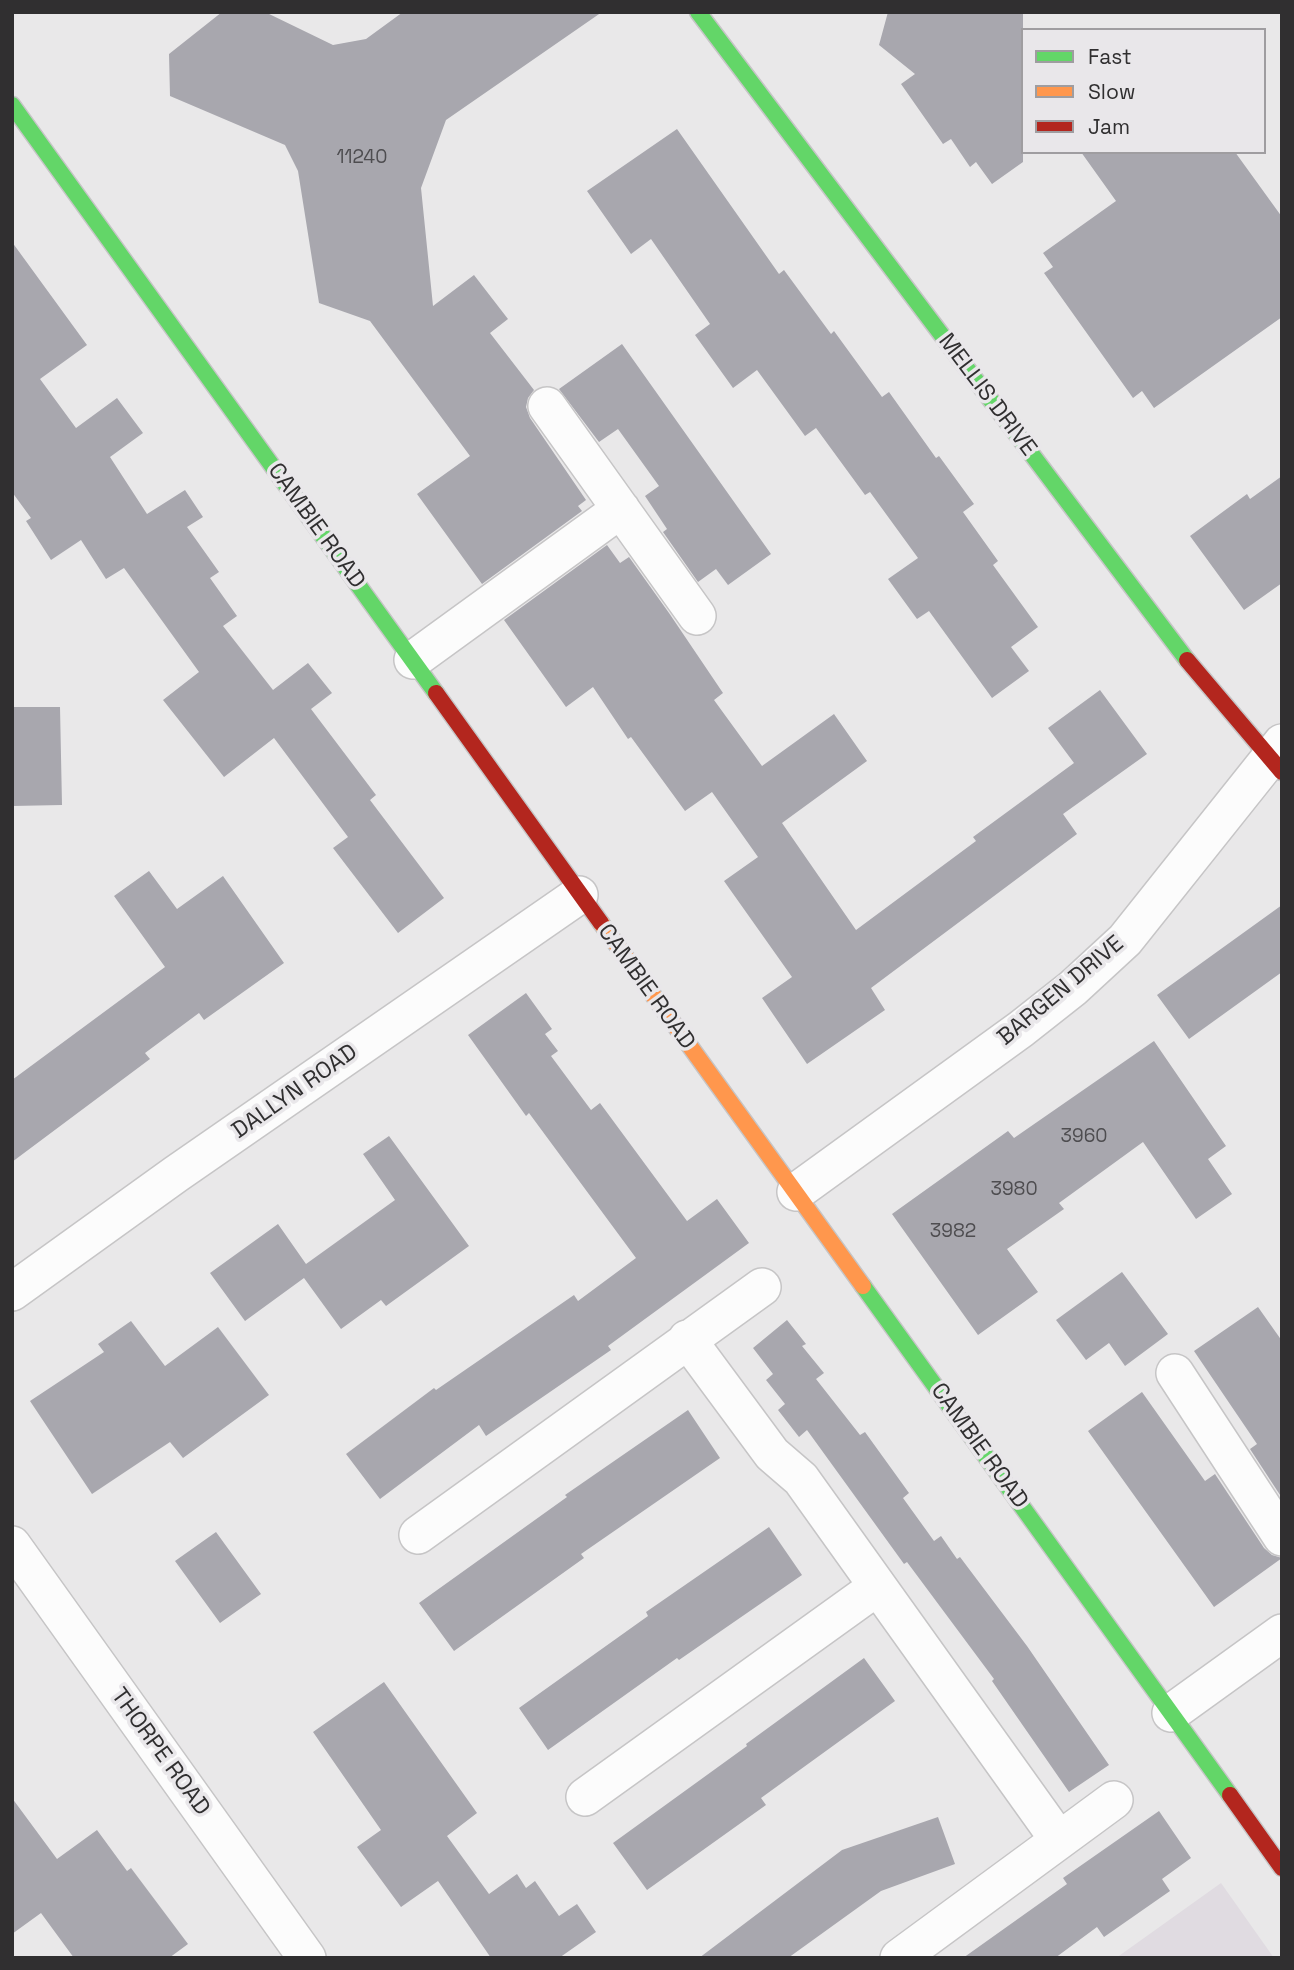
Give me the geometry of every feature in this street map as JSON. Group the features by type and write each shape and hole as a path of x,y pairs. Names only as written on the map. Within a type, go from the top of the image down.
{"main road":[{"name":"MELLIS DRIVE","path":"698,12 1191,666 1278,758"},
{"name":"CAMBIE ROAD","path":"12,105 1282,1868"}],"street":[{"path":"547,406 697,616"},
{"path":"413,660 621,509"},
{"name":"BARGEN DRIVE","path":"796,1192 1021,1029 1073,988 1125,940 1278,758"},
{"name":"DALLYN ROAD","path":"12,1292 176,1174 579,895"},
{"path":"418,1535 762,1287"},
{"path":"687,1339 772,1454 801,1479 1059,1840"},
{"path":"1175,1373 1282,1537"},
{"name":"THORPE ROAD","path":"12,1545 307,1958"},
{"path":"585,1797 877,1587"},
{"path":"1171,1713 1282,1633"},
{"path":"899,1958 1114,1800"}],"shaded area":[{"path":"1221,1883 1274,1958 1116,1958"}],"building":[{"path":"222,12 265,12 333,45 366,39 403,12 602,12 446,120 421,188 433,306 474,275 508,319 490,333 534,390 526,407 530,418 586,500 578,506 582,511 482,584 417,494 470,456 370,321 319,303 298,171 285,145 170,96 169,54"},
{"path":"888,12 1023,12 1023,162 992,184 976,162 970,167 951,139 943,144 901,84 915,74 879,45"},
{"path":"677,129 779,274 784,270 831,334 834,331 882,397 889,392 936,458 939,456 974,504 963,512 998,561 993,565 1038,627 1011,647 1029,671 992,698 929,611 917,619 888,579 918,558 870,492 865,495 816,428 805,436 757,370 733,388 695,335 710,324 651,239 631,254 587,191"},
{"path":"1082,154 1236,154 1282,217 1282,317 1154,408 1142,391 1133,398 1044,273 1053,267 1043,253 1116,201"},
{"path":"12,242 87,345 40,379 76,428 117,398 143,433 110,457 147,514 185,490 203,517 187,527 219,572 210,578 237,616 223,626 273,690 308,663 332,693 311,709 376,795 370,800 444,898 398,933 333,848 348,837 274,738 224,777 163,700 199,672 124,568 106,579 81,540 51,560 26,521 31,518 12,492"},
{"path":"622,344 771,554 728,585 716,569 698,582 663,532 667,529 645,496 659,486 618,429 599,442 559,389"},
{"path":"1282,476 1282,583 1244,610 1190,536 1247,494 1250,499"},
{"path":"607,545 620,563 629,557 669,613 723,693 714,700 762,766 834,714 867,761 782,823 856,930 976,841 973,837 1074,763 1048,728 1100,690 1147,754 1063,814 1077,834 871,988 885,1010 807,1064 762,998 792,977 724,881 758,857 712,792 685,811 631,737 628,739 593,687 566,707 504,620"},
{"path":"12,707 60,707 62,805 12,806"},
{"path":"149,871 177,909 223,876 284,963 204,1020 199,1013 145,1053 150,1059 12,1162 12,1080 165,967 114,896"},
{"path":"1282,905 1282,972 1189,1039 1157,995"},
{"path":"526,993 552,1029 545,1034 558,1051 551,1056 591,1110 600,1103 687,1221 717,1199 749,1243 608,1346 611,1350 486,1436 479,1425 380,1499 346,1454 434,1388 436,1390 574,1295 578,1301 636,1258 529,1113 526,1116 468,1035"},
{"path":"1154,1041 1226,1146 1208,1159 1232,1194 1196,1219 1143,1142 1059,1203 1064,1209 1007,1249 1038,1292 978,1335 892,1214 1008,1131 1014,1138"},
{"path":"389,1136 469,1246 386,1306 381,1300 341,1329 304,1278 245,1321 210,1273 278,1224 306,1264 395,1200 363,1154"},
{"path":"1122,1272 1168,1334 1125,1366 1109,1343 1086,1360 1056,1320"},
{"path":"1258,1307 1282,1341 1282,1498 1250,1449 1257,1444 1194,1351"},
{"path":"787,1320 806,1344 802,1346 824,1373 816,1379 860,1435 865,1432 909,1493 903,1498 934,1541 941,1536 957,1559 960,1557 1027,1646 1109,1765 1069,1792 992,1681 994,1679 907,1562 904,1564 807,1430 799,1437 778,1410 785,1404 766,1380 773,1374 753,1348"},
{"path":"131,1321 165,1366 218,1327 269,1395 183,1458 170,1442 92,1494 30,1401 104,1352 98,1344"},
{"path":"1142,1392 1205,1481 1215,1474 1264,1548 1272,1555 1282,1558 1214,1607 1088,1431"},
{"path":"688,1410 720,1458 581,1554 584,1558 454,1651 419,1603 567,1497 565,1495"},
{"path":"769,1527 802,1575 679,1660 677,1658 548,1750 519,1708 648,1616 646,1612"},
{"path":"216,1532 261,1594 220,1623 175,1561"},
{"path":"864,1658 895,1701 761,1798 766,1805 647,1890 613,1843"},
{"path":"384,1682 477,1813 447,1836 489,1894 517,1874 526,1888 535,1881 559,1916 577,1904 596,1932 559,1958 491,1958 438,1881 401,1907 357,1847 381,1830 313,1732"},
{"path":"12,1798 57,1859 97,1830 127,1871 131,1868 188,1944 169,1958 74,1958 41,1913 12,1934"},
{"path":"1159,1811 1191,1858 1162,1879 1170,1891 1104,1937 1097,1927 1055,1958 963,1958 1067,1884 1063,1878"},
{"path":"938,1817 955,1864 881,1891 788,1958 699,1958 842,1850"}],"traffic: fast":[{"path":"698,12 1187,660"},
{"path":"12,105 436,693"},
{"path":"863,1286 1230,1795"}],"traffic: slow":[{"path":"601,923 863,1286"}],"traffic: jam":[{"path":"1187,660 1282,772"},
{"path":"436,693 601,923"},
{"path":"1230,1795 1282,1868"}]}
